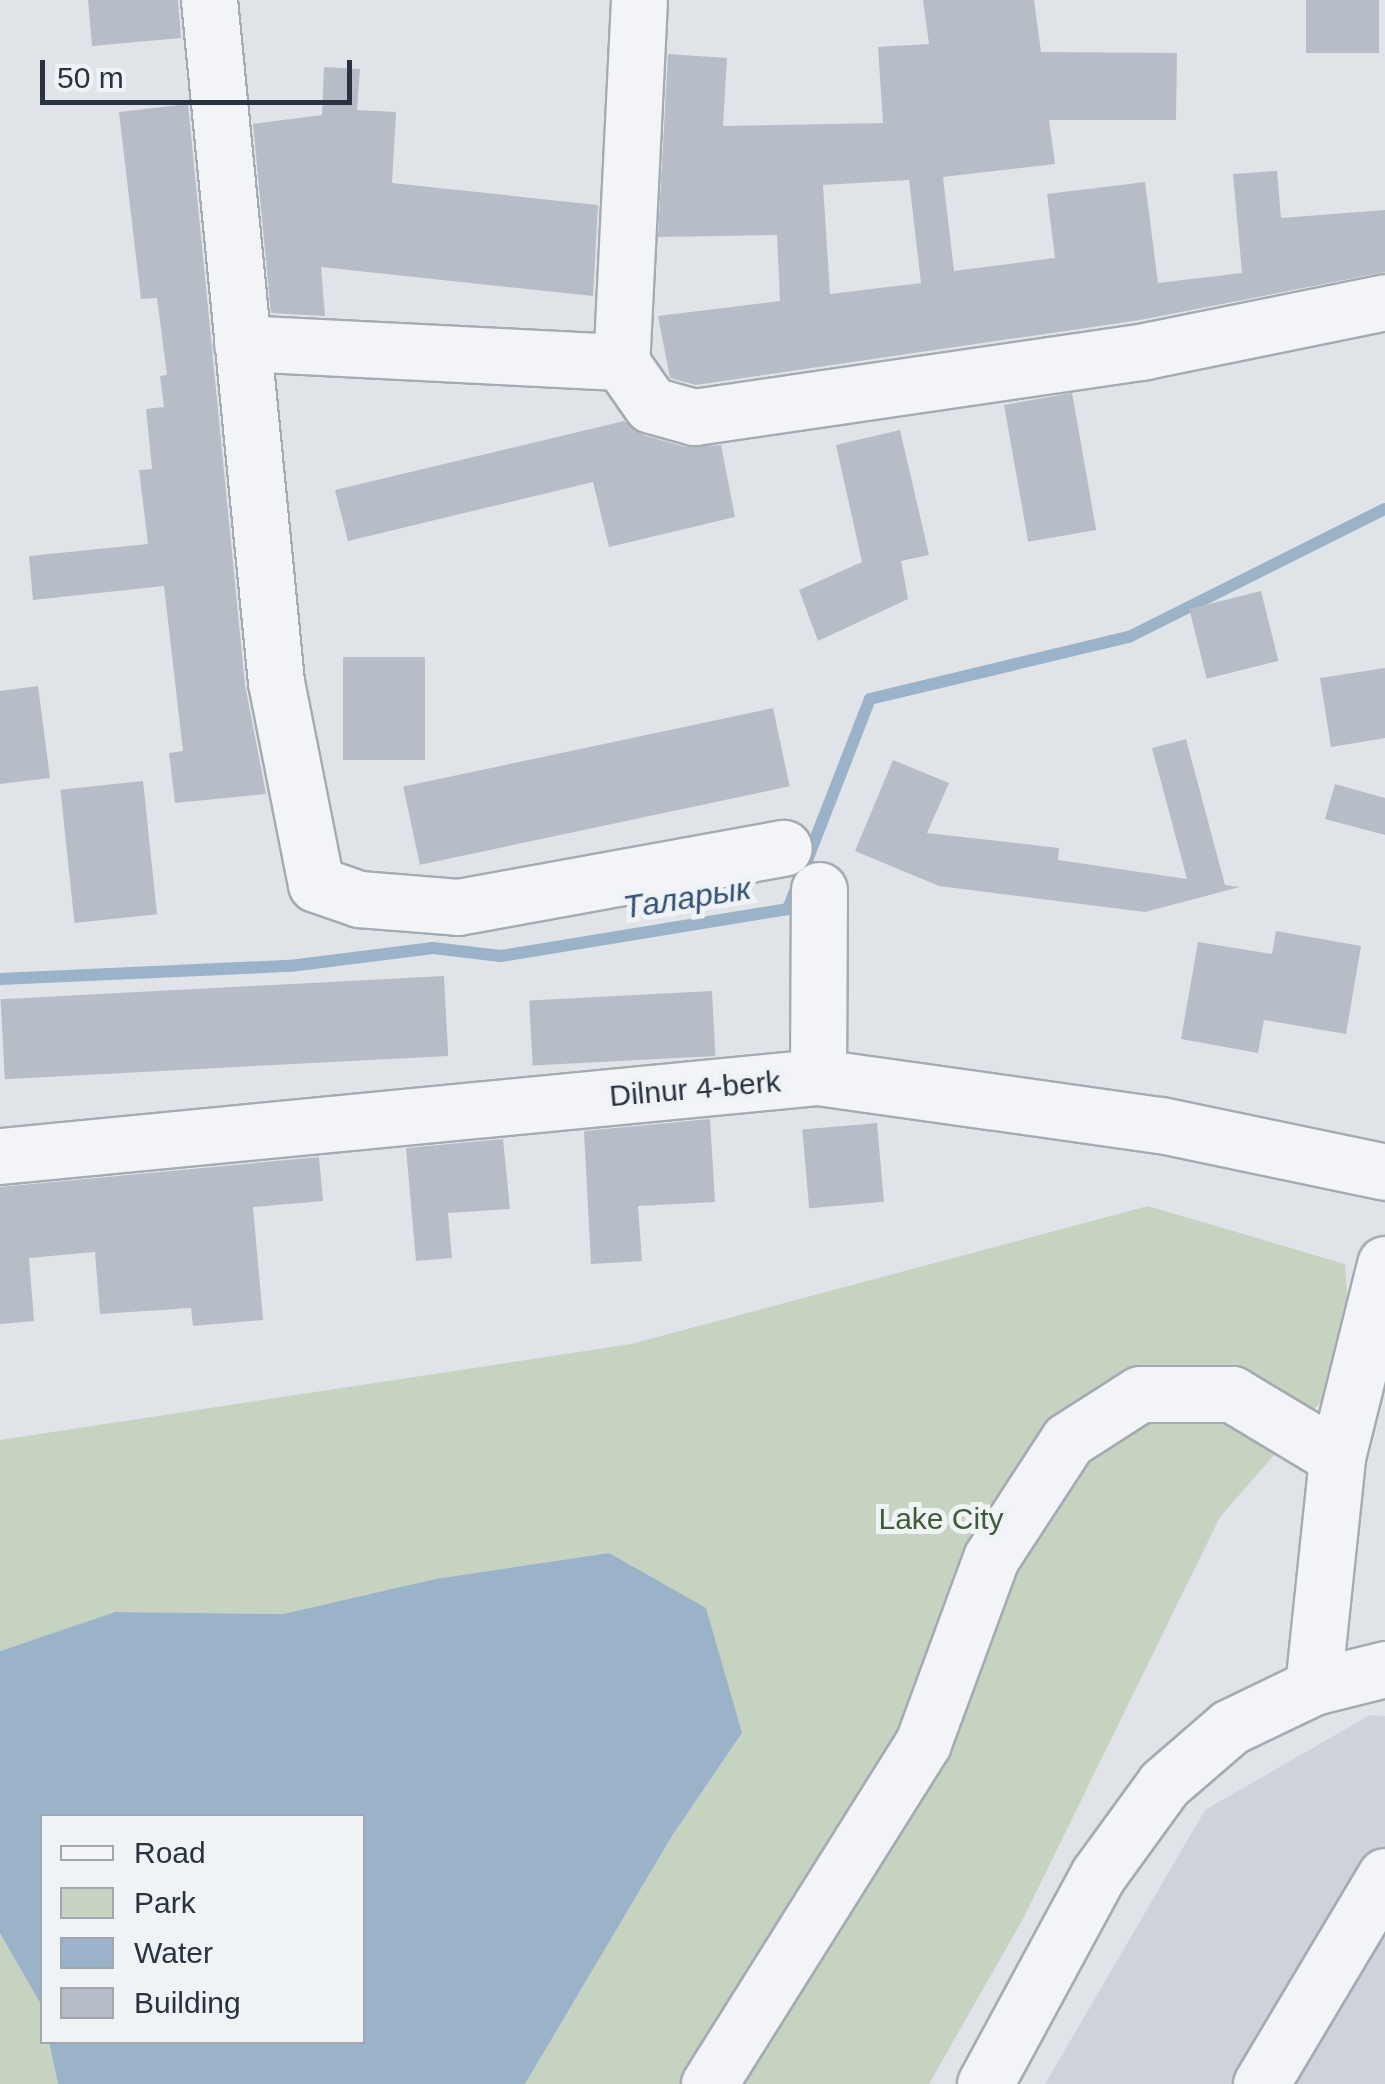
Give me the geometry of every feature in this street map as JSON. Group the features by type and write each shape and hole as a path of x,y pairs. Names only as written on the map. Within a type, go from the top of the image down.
{"street":[{"path":"208,0 276,682 316,884 359,899 458,907 784,848"},
{"path":"639,0 620,362 651,404 694,417 1145,352 1385,302"},
{"path":"242,343 620,362"},
{"path":"818,1077 819,890"},
{"name":"Dilnur 4-berk","path":"0,1156 818,1077 1161,1124 1385,1172"},
{"path":"1312,1686 1337,1456 1385,1264"},
{"path":"709,2084 923,1742 990,1558 1068,1440 1140,1394 1232,1394 1337,1456"},
{"path":"984,2084 1098,1875 1164,1784 1230,1728 1312,1686 1385,1669"},
{"path":"1261,2084 1385,1876"}],"shaded area":[{"path":"1370,1715 1385,1716 1385,2084 1045,2084 1205,1810"}],"green space":[{"name":"Lake City","path":"1148,1206 1345,1264 1352,1366 1220,1517 1023,1919 929,2084 525,2084 672,1836 742,1733 609,1553 435,1579 283,1614 115,1612 0,1651 0,1440 631,1344"},
{"path":"0,1933 40,1998 40,2044 49,2044 58,2084 0,2084"}],"water":[{"path":"609,1553 706,1608 742,1733 672,1836 525,2084 58,2084 49,2044 365,2044 365,1814 40,1814 40,2003 0,1933 0,1651 115,1612 283,1614 435,1579"}],"building":[{"path":"88,0 178,0 181,38 92,46"},
{"path":"923,0 1034,0 1041,52 1177,53 1176,120 1049,120 1055,164 943,177 954,271 1055,258 1047,194 1145,182 1158,283 1242,273 1233,174 1277,171 1281,218 1385,210 1385,272 1140,320 696,385 670,378 658,316 780,301 777,235 658,237 668,54 727,58 723,126 883,123 878,47 929,44","holes":["909,180 921,283 830,294 823,185"]},
{"path":"1306,0 1379,0 1379,53 1306,53"},
{"path":"324,67 360,69 357,110 396,112 392,183 598,205 593,296 321,267 325,316 271,313 253,124 322,115"},
{"path":"188,104 245,685 266,794 175,803 169,753 183,751 164,586 33,600 29,556 148,544 139,470 152,469 146,409 164,407 160,376 167,375 157,298 141,299 119,112"},
{"path":"1072,393 1096,530 1028,542 1004,405"},
{"path":"624,421 643,435 686,447 721,445 735,517 609,547 593,482 348,541 335,490"},
{"path":"900,430 929,555 901,561 908,599 818,641 799,590 862,562 836,445"},
{"path":"1261,591 1278,661 1207,679 1189,609"},
{"path":"343,657 425,657 425,760 343,760"},
{"path":"1385,668 1385,738 1331,747 1320,678"},
{"path":"38,686 50,778 0,784 0,691"},
{"path":"773,708 790,786 420,865 403,787"},
{"path":"1186,739 1225,885 1240,887 1145,912 939,886 855,851 893,760 949,783 927,833 1059,848 1058,860 1187,879 1152,748"},
{"path":"143,781 157,914 74,923 60,790"},
{"path":"1335,784 1385,798 1385,835 1325,819"},
{"path":"1276,931 1361,946 1346,1034 1264,1020 1258,1053 1181,1039 1198,942 1272,954"},
{"path":"444,976 448,1056 5,1079 1,999"},
{"path":"712,991 715,1056 533,1065 529,1001"},
{"path":"710,1119 715,1202 638,1206 642,1261 591,1264 584,1131"},
{"path":"877,1123 884,1202 809,1208 802,1130"},
{"path":"503,1139 510,1209 448,1213 452,1258 416,1261 406,1148"},
{"path":"319,1157 323,1201 253,1207 263,1320 193,1326 191,1308 100,1314 95,1252 29,1258 34,1321 0,1324 0,1187"}],"waterway":[{"name":"Таларык","path":"0,979 290,966 433,948 501,956 788,909 870,699 1129,637 1385,509"}]}
